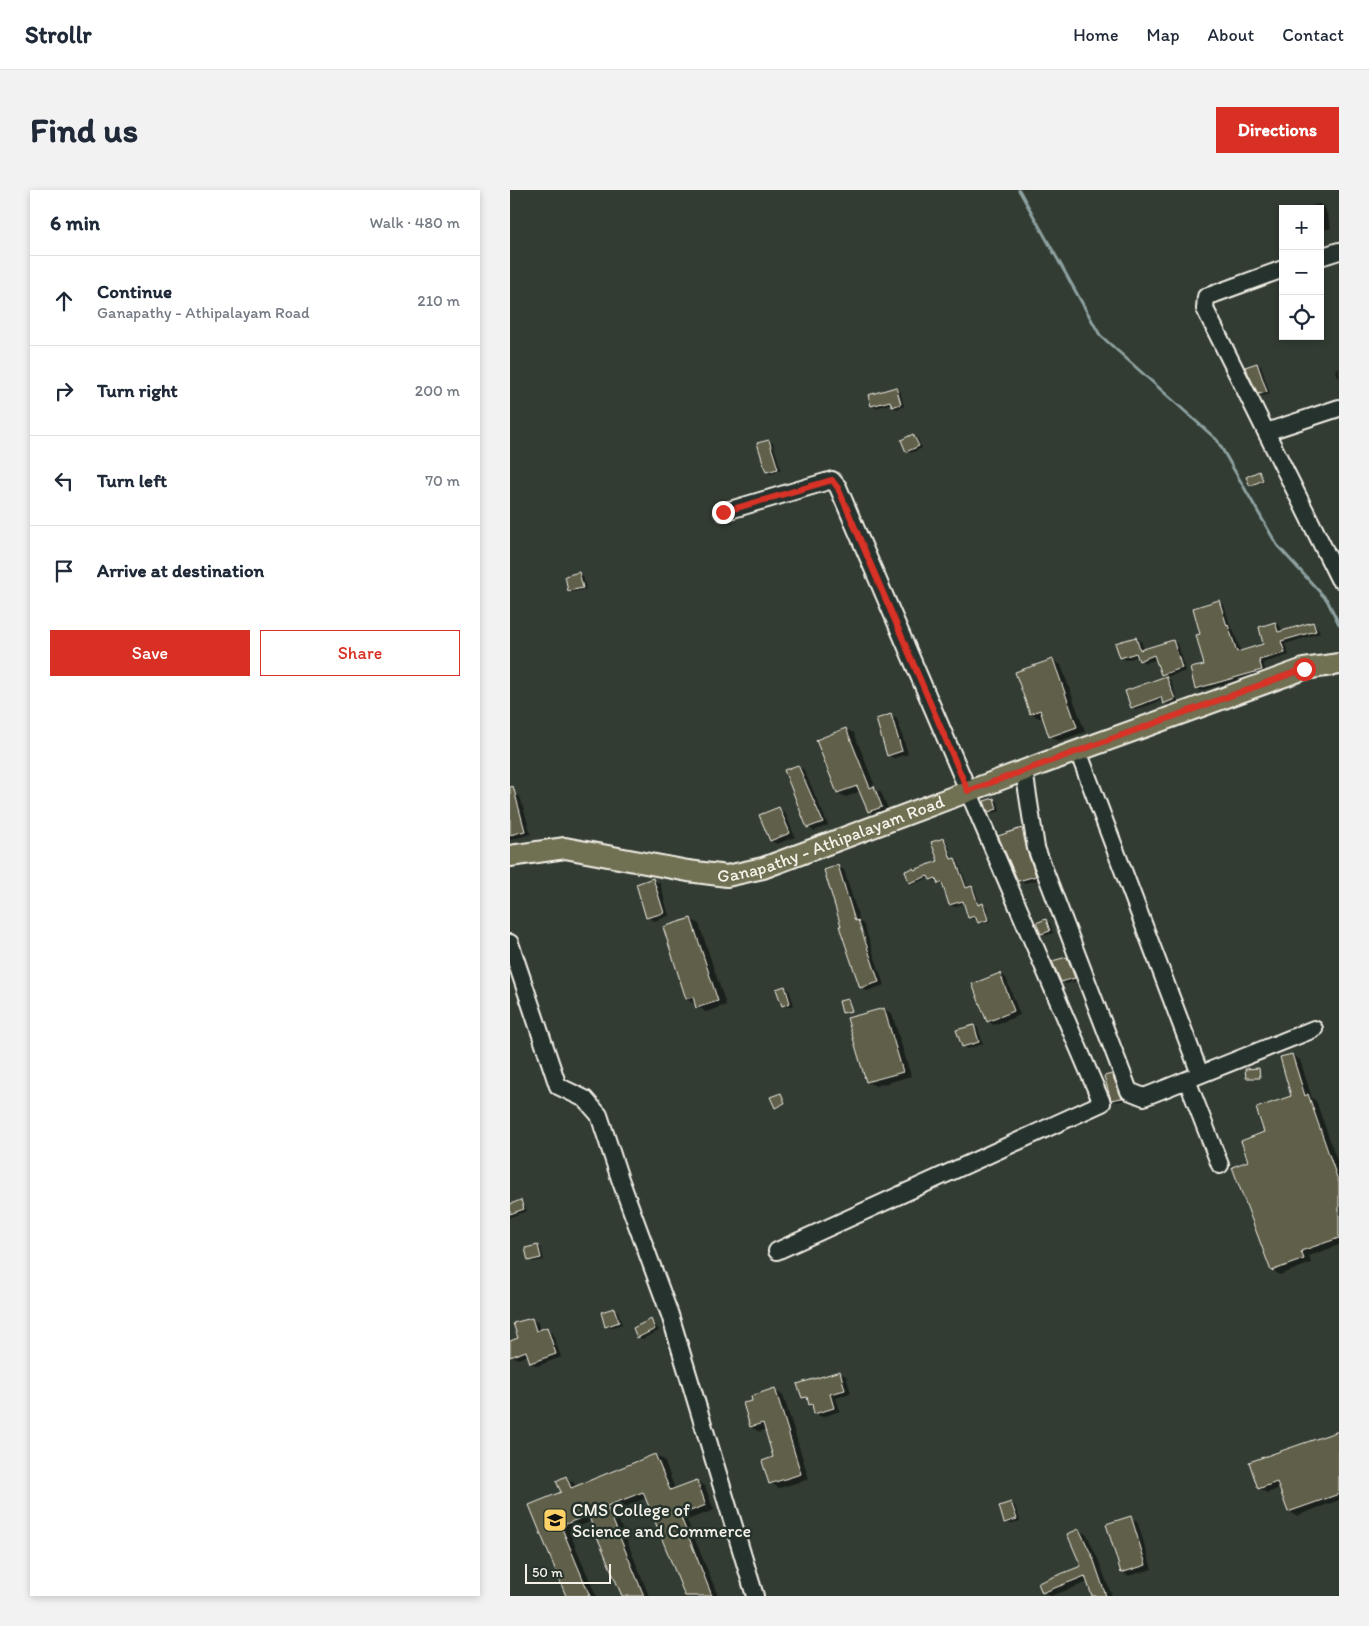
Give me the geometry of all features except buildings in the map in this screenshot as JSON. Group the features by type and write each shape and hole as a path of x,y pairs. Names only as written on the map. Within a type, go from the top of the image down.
{"main road":[{"name":"Ganapathy - Athipalayam Road","path":"510,856 565,848 688,871 727,876 763,868 1078,750 1304,669 1339,664"}],"street":[{"path":"1324,256 1339,251"},
{"path":"1279,270 1206,297 1205,309 1339,580"},
{"path":"1266,432 1339,408"},
{"path":"723,512 832,480 838,488 1102,1103 776,1251"},
{"path":"1078,750 1194,1077 1220,1166"},
{"path":"1024,770 1036,848 1129,1091 1144,1097 1314,1029"},
{"path":"510,943 558,1086 585,1099 599,1115 620,1180 670,1315 755,1596"}],"waterway":[{"path":"1019,190 1100,335 1217,440 1277,545 1327,600 1339,624"}],"place":[{"name":"CMS College of Science and Commerce","path":"555,1520"}],"route":[{"path":"723,512 832,480 838,488 968,791 1304,669"}]}
